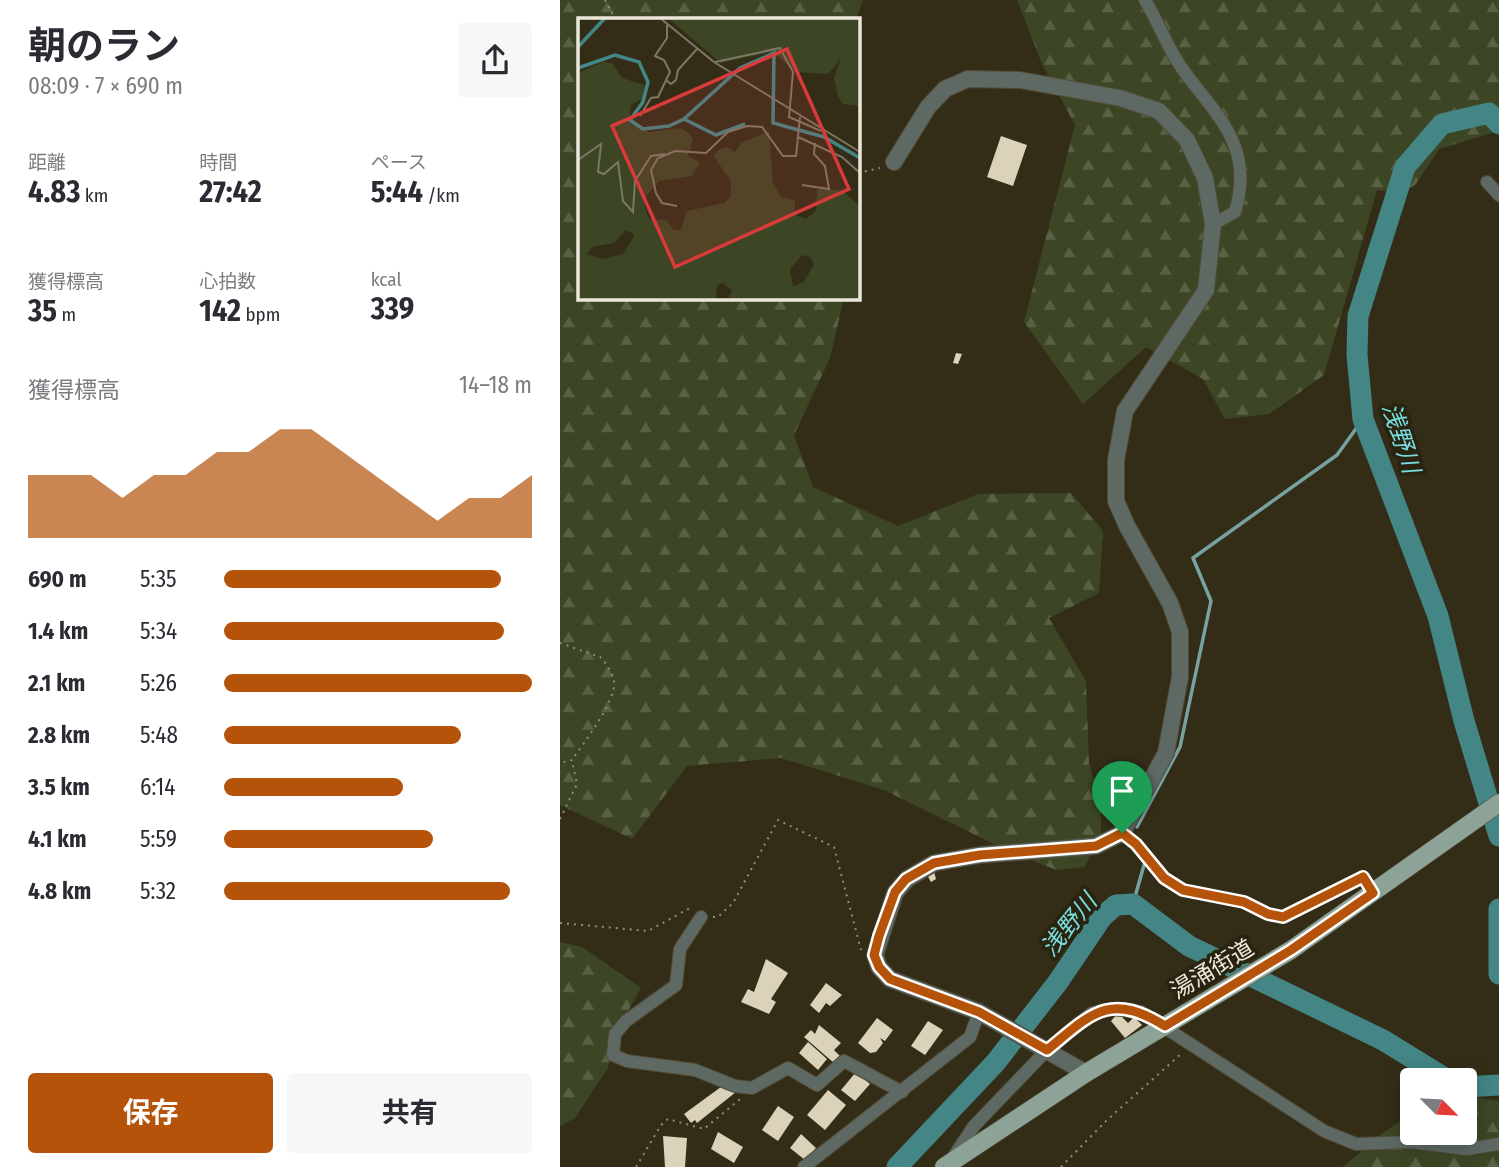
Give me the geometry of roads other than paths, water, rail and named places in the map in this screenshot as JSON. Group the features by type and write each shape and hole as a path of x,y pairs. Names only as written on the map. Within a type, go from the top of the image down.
{"main road":[{"name":"湯涌街道","path":"947,1164 1086,1073 1291,950 1499,803"}],"street":[{"path":"1145,0 1181,66 1218,112 1237,144 1241,193 1235,212 1213,224"},
{"path":"894,162 928,107 946,89 968,79 1020,80 1120,98 1159,111 1187,140 1205,178 1213,224 1206,290 1125,411 1116,460 1116,501 1170,603 1180,632 1180,677 1166,752 1122,833 1096,846 980,855 934,863 906,879 895,892 874,955 879,967 890,979 986,1015 1086,1073"},
{"path":"1487,182 1499,195"},
{"path":"701,917 680,949 676,985 626,1021 615,1034 613,1055 627,1061 695,1070 735,1086 752,1088 788,1068 817,1085 844,1061 902,1092"},
{"path":"947,1164 974,1126 1042,1047 1092,1013 1112,1009 1141,1012 1324,1131 1356,1144 1423,1143 1467,1149 1499,1144"},
{"path":"804,1167 970,1037 986,1015"}],"waterway":[{"name":"浅野川","path":"1499,124 1489,113 1442,124 1405,167 1358,316 1357,355 1363,419 1438,616 1464,721 1499,836"},
{"path":"1137,827 1180,747 1211,601 1193,558 1337,455 1363,419"},
{"path":"1133,904 1144,865"},
{"name":"浅野川","path":"897,1167 996,1062 1058,982 1102,917 1116,905 1133,904 1189,946 1383,1040 1428,1068"},
{"name":"浅野川","path":"1499,909 1499,974"},
{"name":"浅野川","path":"1477,1086 1499,1085"}]}
